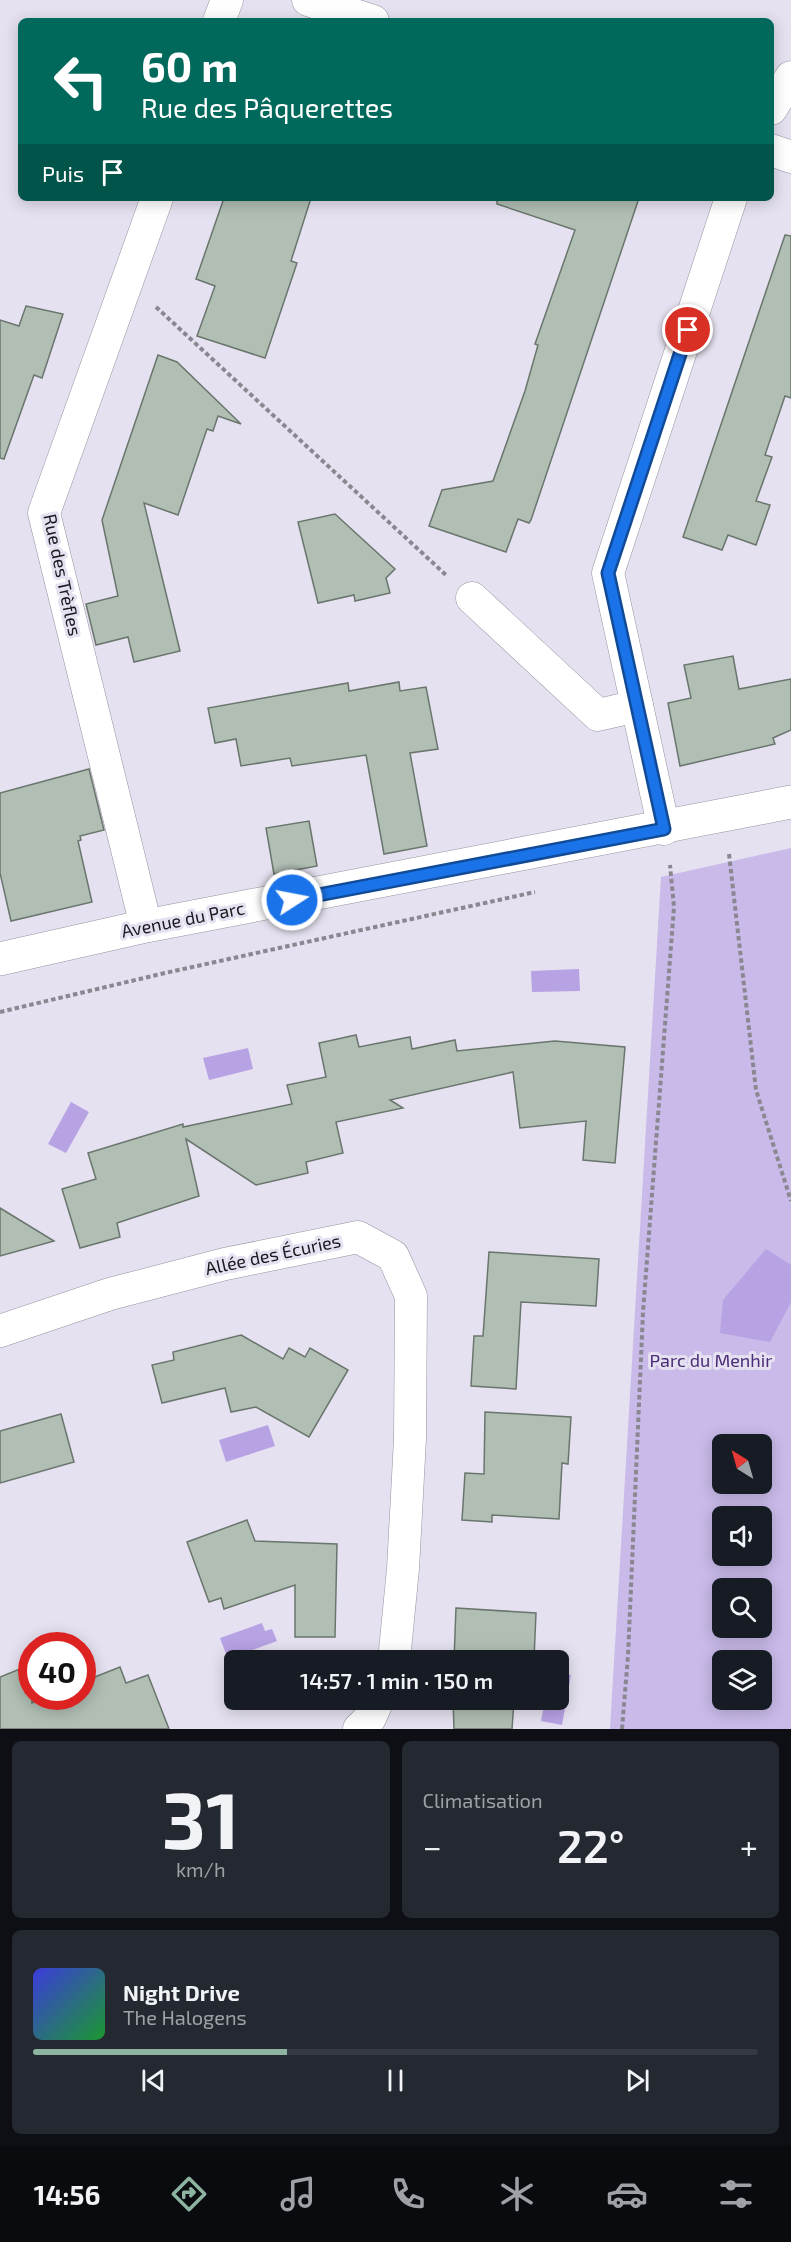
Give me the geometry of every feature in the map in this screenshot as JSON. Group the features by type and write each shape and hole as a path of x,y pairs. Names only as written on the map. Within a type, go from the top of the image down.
{"street":[{"path":"220,18 226,0"},
{"path":"308,0 364,18"},
{"path":"774,104 791,77"},
{"path":"774,151 791,157"},
{"name":"Rue des Trèfles","path":"146,926 44,513 156,201"},
{"path":"664,829 608,573 730,201"},
{"path":"471,598 598,715 637,706"},
{"name":"Avenue du Parc","path":"0,959 146,926 664,829 791,802"},
{"name":"Allée des Écuries","path":"0,1330 110,1294 225,1264 358,1237 393,1256 411,1296 410,1439 403,1569 395,1650"},
{"path":"359,1729 370,1718 374,1710"}],"path":[{"path":"123,294 148,301 471,598"},
{"path":"717,856 740,852"},
{"path":"729,854 756,1090 791,1201"},
{"path":"659,866 682,861"},
{"path":"622,1729 628,1656 643,1312 674,908 670,863"},
{"path":"0,1012 165,973 544,890"}],"green space":[{"name":"Parc du Menhir","path":"791,848 791,1729 610,1729 661,877"}],"shaded area":[{"path":"579,969 580,991 532,992 531,971"},
{"path":"248,1048 253,1069 209,1080 203,1058"},
{"path":"71,1102 89,1112 66,1153 48,1144"},
{"path":"766,1249 791,1265 791,1302 770,1342 720,1333 723,1300"},
{"path":"268,1425 275,1446 226,1462 219,1440"},
{"path":"262,1623 265,1631 272,1629 277,1641 252,1650 225,1650 220,1638"},
{"path":"543,1710 565,1710 562,1725 541,1721"}],"building":[{"path":"223,201 310,201 291,261 297,263 265,358 197,336 215,286 196,279"},
{"path":"497,201 638,201 531,520 529,523 518,519 506,552 429,526 442,490 493,481 525,391 538,345 535,344 575,230 497,204"},
{"path":"785,235 791,236 791,398 785,396 765,455 772,457 756,501 770,505 756,545 728,535 722,550 683,537"},
{"path":"26,306 63,314 42,378 34,375 4,459 0,458 0,320 19,326"},
{"path":"158,355 177,362 241,424 218,416 213,431 207,429 178,515 144,503 180,651 134,662 128,637 96,645 86,604 118,596 102,520"},
{"path":"335,514 395,569 386,578 390,593 355,601 354,595 318,603 298,522"},
{"path":"733,656 739,689 791,679 791,730 773,738 775,744 680,766 668,703 691,698 684,665"},
{"path":"399,682 400,691 426,687 438,749 410,753 427,846 384,854 366,755 292,766 290,758 241,766 236,739 215,743 208,708 348,683 349,691"},
{"path":"89,769 104,830 80,836 81,840 78,841 92,902 11,921 0,873 0,793"},
{"path":"309,821 317,866 274,874 266,828"},
{"path":"356,1035 359,1047 410,1037 412,1049 455,1040 457,1051 555,1041 625,1047 615,1163 583,1160 586,1121 520,1128 513,1072 390,1100 403,1108 336,1122 343,1153 306,1162 308,1173 256,1185 186,1139 199,1196 117,1223 120,1237 80,1248 62,1189 96,1179 88,1153 183,1124 183,1127 292,1104 287,1085 326,1077 319,1043"},
{"path":"0,1208 54,1241 0,1256"},
{"path":"489,1252 599,1259 596,1306 521,1302 516,1389 471,1386 474,1336 483,1336"},
{"path":"241,1335 283,1359 289,1348 305,1357 310,1348 348,1370 309,1437 256,1407 231,1412 225,1388 162,1403 152,1365 174,1360 173,1352"},
{"path":"485,1412 571,1417 568,1464 562,1463 559,1519 492,1515 492,1522 462,1520 465,1473 484,1474"},
{"path":"61,1414 74,1462 0,1483 0,1431"},
{"path":"247,1520 255,1541 337,1544 335,1637 295,1637 295,1585 224,1609 221,1598 209,1602 187,1542"},
{"path":"456,1608 536,1613 534,1650 454,1650"},
{"path":"120,1667 126,1683 148,1675 169,1729 0,1729 0,1677 18,1670 18,1710 96,1710 96,1676"},
{"path":"453,1710 513,1710 512,1729 454,1729"}],"route":[{"path":"292,900 664,829 608,573 688,330"}]}
